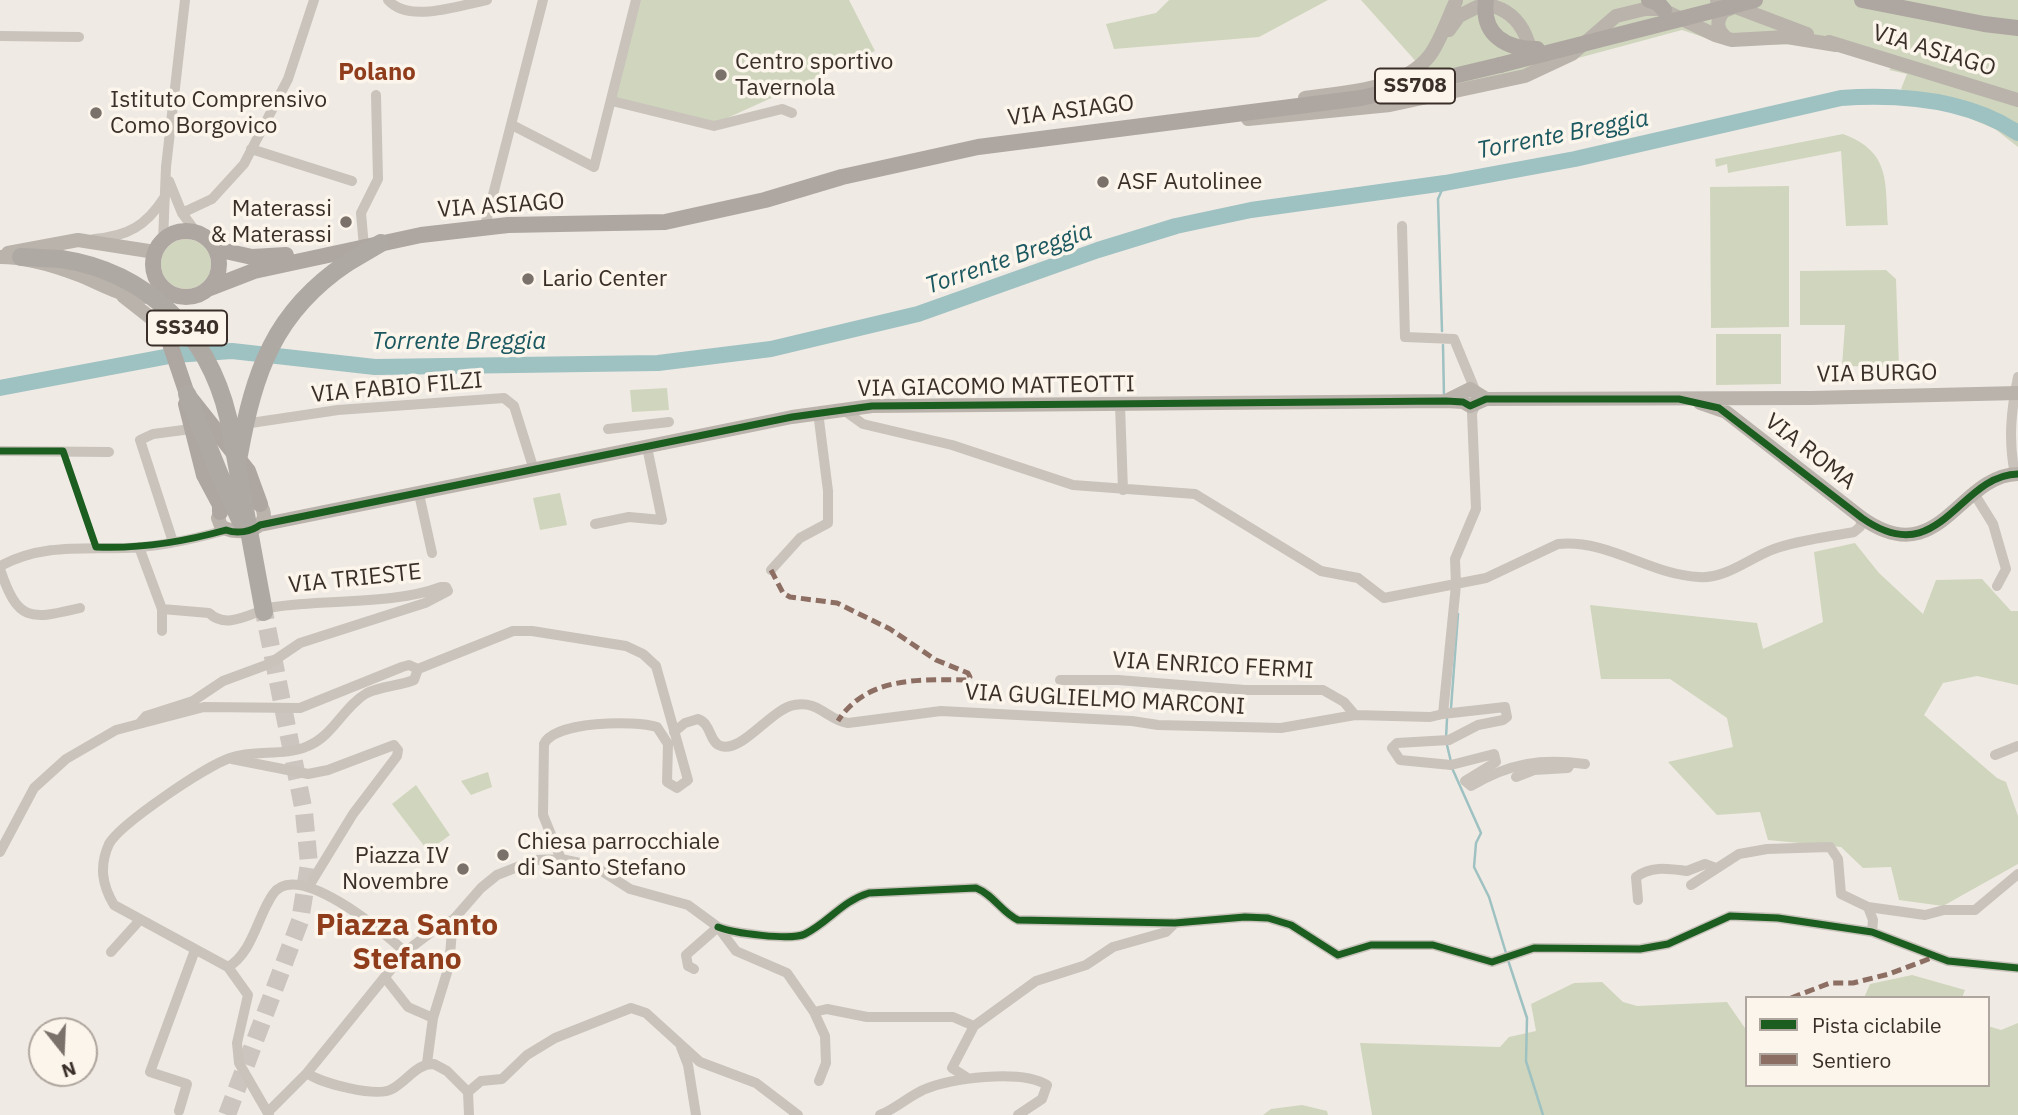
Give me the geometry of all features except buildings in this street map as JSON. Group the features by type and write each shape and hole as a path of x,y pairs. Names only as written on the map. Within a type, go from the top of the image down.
{"highway":[{"name":"SS340","path":"237,465 257,375 270,346 299,302 322,280 369,244"},
{"name":"SS340","path":"21,257 61,259 98,267 125,279 164,305 190,331 210,362 220,386 264,612"},
{"path":"183,384 252,549"}],"main road":[{"name":"SS708","path":"1649,0 1658,3 1664,10"},
{"path":"1862,0 1984,24 2018,27"},
{"name":"SS708","path":"1485,5 1488,25 1502,41 1522,49 1557,50"},
{"name":"SS708","path":"1229,116 1361,98 1745,6"},
{"name":"VIA ASIAGO","path":"210,288 254,271 369,244 483,223 635,214 797,188 978,146 1229,116"},
{"path":"178,232 196,232 216,249 219,272 210,288 186,298 165,290 155,276 159,247 178,232"},
{"name":"VIA ASIAGO","path":"216,249 245,256 272,257 369,244"},
{"path":"165,290 166,328 183,384 191,429 204,475 220,505 222,521"},
{"path":"166,328 186,298"},
{"path":"183,384 214,430 248,471 261,506"}],"street":[{"path":"78,240 159,247 185,0"},
{"path":"182,213 212,199 226,188 251,149 292,66 314,0"},
{"path":"388,0 403,10 427,11 487,0"},
{"path":"483,223 512,125 543,0"},
{"path":"512,125 594,167 636,0"},
{"name":"VIA ASIAGO","path":"1717,0 1745,6 1836,45 2018,100"},
{"name":"VIA ASIAGO","path":"1229,116 1249,107 1388,82 1409,73 1431,54 1456,1"},
{"path":"1485,5 1506,11 1517,21 1528,42"},
{"name":"SS708","path":"1431,54 1459,16 1485,5"},
{"path":"1745,6 1751,19 1751,27 1735,39 1720,31 1718,22 1724,11 1745,6"},
{"name":"VIA ASIAGO","path":"1229,116 1252,119 1363,108 1537,72 1561,61 1616,16 1645,9 1664,10 1735,39 1787,37 1836,45"},
{"path":"0,36 79,37"},
{"name":"SS708","path":"1500,81 1515,73"},
{"path":"369,244 361,213 378,179 376,95"},
{"path":"612,102 714,126 782,109 792,113"},
{"path":"251,149 352,181"},
{"path":"166,167 171,190 182,213 196,232"},
{"path":"0,256 46,243 131,233 146,223 164,197"},
{"path":"1402,226 1405,337 1454,339 1473,401 1476,509 1456,556 1456,585 1443,713"},
{"path":"0,256 21,257 138,298 165,290"},
{"path":"114,289 166,328"},
{"path":"1997,586 2004,578 2005,564 1993,524 1975,495 2001,476 2017,474 2010,432 2018,377"},
{"name":"VIA BURGO","path":"1722,402 2016,393"},
{"name":"VIA FABIO FILZI","path":"214,430 338,410 504,398 509,399 514,406 534,470"},
{"name":"VIA ROMA","path":"1446,401 1679,399 1722,402 1880,531 1912,535 1952,515 1975,495"},
{"name":"VIA GIACOMO MATTEOTTI","path":"260,525 842,409 1446,401"},
{"path":"1120,405 1123,490"},
{"path":"842,409 863,424 952,445 1073,485 1195,494 1321,570 1367,582 1380,597 1456,585 1497,575 1544,550 1566,543 1622,554 1676,574 1717,576 1778,547 1854,532 1860,527 1862,518"},
{"path":"771,569 800,538 828,523 828,491 818,412"},
{"path":"608,429 669,422"},
{"path":"594,524 629,517 662,520 650,446 650,425"},
{"path":"173,542 140,440 153,434 191,429"},
{"path":"0,451 109,452"},
{"path":"419,494 432,553"},
{"path":"80,608 42,617 31,615 11,599 0,567 30,552 66,547 139,547 203,536 222,521 228,505 239,502 261,506 265,517 260,525 235,533 222,521"},
{"name":"VIA GIACOMO MATTEOTTI","path":"261,506 306,516"},
{"path":"139,547 162,608 162,631"},
{"path":"2005,564 2018,564"},
{"name":"VIA TRIESTE","path":"139,724 146,716 193,701 223,681 269,664 300,643 425,603 448,591 446,587 441,587 343,602 274,607 233,621 214,619 209,613 162,608"},
{"path":"562,859 543,815 545,740 576,728 615,722 657,727 668,744 665,779 677,788 685,784 689,774 674,733 656,666 643,654 626,646 532,631 513,631 418,669 414,680 368,693 353,704 317,742 306,748 228,758 199,773 110,841 102,875 105,890 120,910 228,967 248,995 237,1043 239,1063 257,1099 268,1114 307,1073 386,979 405,952 442,924 453,920 481,888 497,875 535,860 562,859 594,866 630,889 688,905 719,927 736,951 787,973 814,1012 825,1036 827,1051 819,1082"},
{"path":"0,852 34,788 90,743 116,730 204,707 300,708 402,667 414,666 418,669"},
{"name":"VIA ENRICO FERMI","path":"1060,680 1118,680 1245,690 1312,689 1334,695 1356,715"},
{"name":"VIA GUGLIELMO MARCONI","path":"674,733 685,723 698,719 709,727 716,743 734,745 781,709 805,703 817,706 838,722 848,723 959,711 1132,721 1158,725 1281,728 1356,715 1430,717 1443,713 1505,707 1507,716 1503,720 1478,724 1447,741 1397,743 1392,748 1400,760 1446,765 1494,754 1496,762 1465,781 1471,786 1511,766 1559,759 1571,762"},
{"path":"228,758 308,774 328,770 394,745 398,750 397,756 353,814 309,886"},
{"path":"1995,755 2018,746"},
{"path":"1516,777 1534,770 1569,768 1571,762 1585,764"},
{"path":"1691,885 1739,854 1759,850 1830,847 1838,859 1842,894 1868,907 1925,915 1944,910 1975,910 2018,874"},
{"path":"1638,900 1636,877 1643,872 1674,867 1687,871 1705,864 1716,867"},
{"path":"228,967 247,947 276,890 292,883 309,886 346,907 405,952"},
{"path":"694,969 688,966 686,955 719,927 786,937 803,936 852,898 869,893 976,888 989,893 1006,914 1018,920 1175,923 1268,918 1291,925 1338,955 1371,945 1433,945 1492,962 1534,948 1653,947 1668,944 1730,916 1778,918 1872,932 1948,961 2018,968"},
{"path":"1868,907 1873,919 1872,932"},
{"path":"307,1073 332,1083 381,1093 393,1089 427,1063 433,1018 446,982 453,920"},
{"path":"111,951 139,921"},
{"path":"966,1077 952,1068 974,1026 1036,981 1086,965 1113,947 1166,932 1175,923"},
{"path":"178,1111 187,1084 150,1072 195,950"},
{"path":"386,979 408,1007 433,1018"},
{"path":"468,1092 481,1081 502,1079 527,1055 555,1038 624,1009 638,1009 646,1013 700,1062 756,1083 798,1115"},
{"path":"814,1012 827,1009 867,1017 953,1017 974,1026"},
{"path":"681,1046 688,1065 696,1115"},
{"path":"427,1063 447,1071 468,1092 469,1115"},
{"path":"882,1114 926,1088 966,1077 995,1077 1047,1085 1042,1099 1018,1115"}],"green space":[{"name":"Centro sportivo Tavernola","path":"641,0 849,0 875,51 714,124 613,99"},
{"path":"1169,0 1328,0 1259,37 1114,49 1106,24 1156,13"},
{"path":"1361,0 2018,0 2018,147 1995,129 1901,89 1907,74 1889,70 1892,67 1839,49 1797,44 1729,46 1682,30 1445,94"},
{"path":"1843,134 1859,141 1878,159 1885,182 1888,225 1846,226 1841,151 1728,173 1727,164 1716,167 1715,159"},
{"path":"1789,186 1789,327 1711,328 1710,187"},
{"path":"186,239 204,246 211,264 204,282 186,289 168,282 161,264 168,246"},
{"path":"1886,270 1896,279 1899,367 1842,366 1845,325 1800,325 1800,271"},
{"path":"1716,334 1781,334 1781,384 1716,385"},
{"path":"667,388 669,410 632,412 630,390"},
{"path":"560,493 567,525 540,530 533,498"},
{"path":"1855,543 1879,573 1923,614 1936,580 1982,579 2011,611 2018,611 2018,685 1977,676 1943,683 1924,715 1997,778 2006,782 2018,816 2018,864 1943,906 1899,900 1891,867 1863,868 1841,847 1768,840 1760,812 1717,815 1668,762 1733,747 1727,718 1670,679 1601,679 1590,605 1757,623 1763,649 1823,622 1814,552"},
{"path":"488,772 492,787 471,795 461,781"},
{"path":"416,785 450,835 428,851 392,804"},
{"path":"1912,975 1965,990 1963,996 1865,996 1870,984"},
{"path":"1602,982 1623,1002 1637,1006 1727,1002 1745,1028 1745,1087 1990,1087 1990,1027 2001,1030 2018,1023 2018,1115 1372,1115 1360,1043 1500,1047 1509,1037 1536,1031 1531,1004 1574,983"},
{"path":"1302,1105 1327,1111 1328,1115 1263,1115 1271,1109"}],"waterway":[{"name":"Torrente Breggia","path":"0,388 175,355 232,351 375,367 658,363 771,349 918,314 1098,250 1176,226 1251,210 1445,183 1575,159 1841,98 1887,97 1933,101 1977,113 2018,133"},
{"path":"1442,331 1438,199 1445,183"},
{"path":"1443,345 1444,397"},
{"path":"1451,708 1458,614"},
{"path":"1446,738 1447,719"},
{"path":"1447,745 1451,762"},
{"path":"1452,768 1481,833 1476,843 1474,867 1489,897 1506,953"},
{"path":"1508,960 1527,1018 1526,1061 1543,1115"}],"tunnel":[{"path":"227,1115 300,921 309,864 304,812 264,612"}],"marked path":[{"path":"771,570 783,593 790,597 837,603 890,629 936,660 968,673 970,677 967,680 912,681 878,688 863,696 838,721"},
{"path":"1796,996 1830,983 1853,983 1889,974 1934,957"}],"cycle path":[{"path":"0,451 63,451 96,547 162,544 226,530 244,532 260,525 792,417 872,406 1446,401 1463,402 1470,406 1486,399 1679,399 1719,408 1862,518 1889,532 1911,534 1930,529 1979,489 1997,478 2018,474"},
{"path":"718,927 762,935 798,936 814,929 851,901 869,893 976,888 1018,920 1175,923 1245,917 1268,918 1291,925 1338,955 1371,945 1433,945 1492,962 1534,948 1640,949 1668,944 1730,916 1778,918 1872,932 1948,961 2018,968"}],"place":[{"name":"Centro sportivo Tavernola","path":"721,75"},
{"name":"Istituto Comprensivo Como Borgovico","path":"96,113"},
{"name":"ASF Autolinee","path":"1103,182"},
{"name":"Materassi & Materassi","path":"346,222"},
{"name":"Lario Center","path":"528,279"},
{"name":"Chiesa parrocchiale di Santo Stefano","path":"503,855"},
{"name":"Piazza IV Novembre","path":"463,869"}],"district":[{"name":"Polano","path":"377,73"},
{"name":"Piazza Santo Stefano","path":"407,943"}]}
